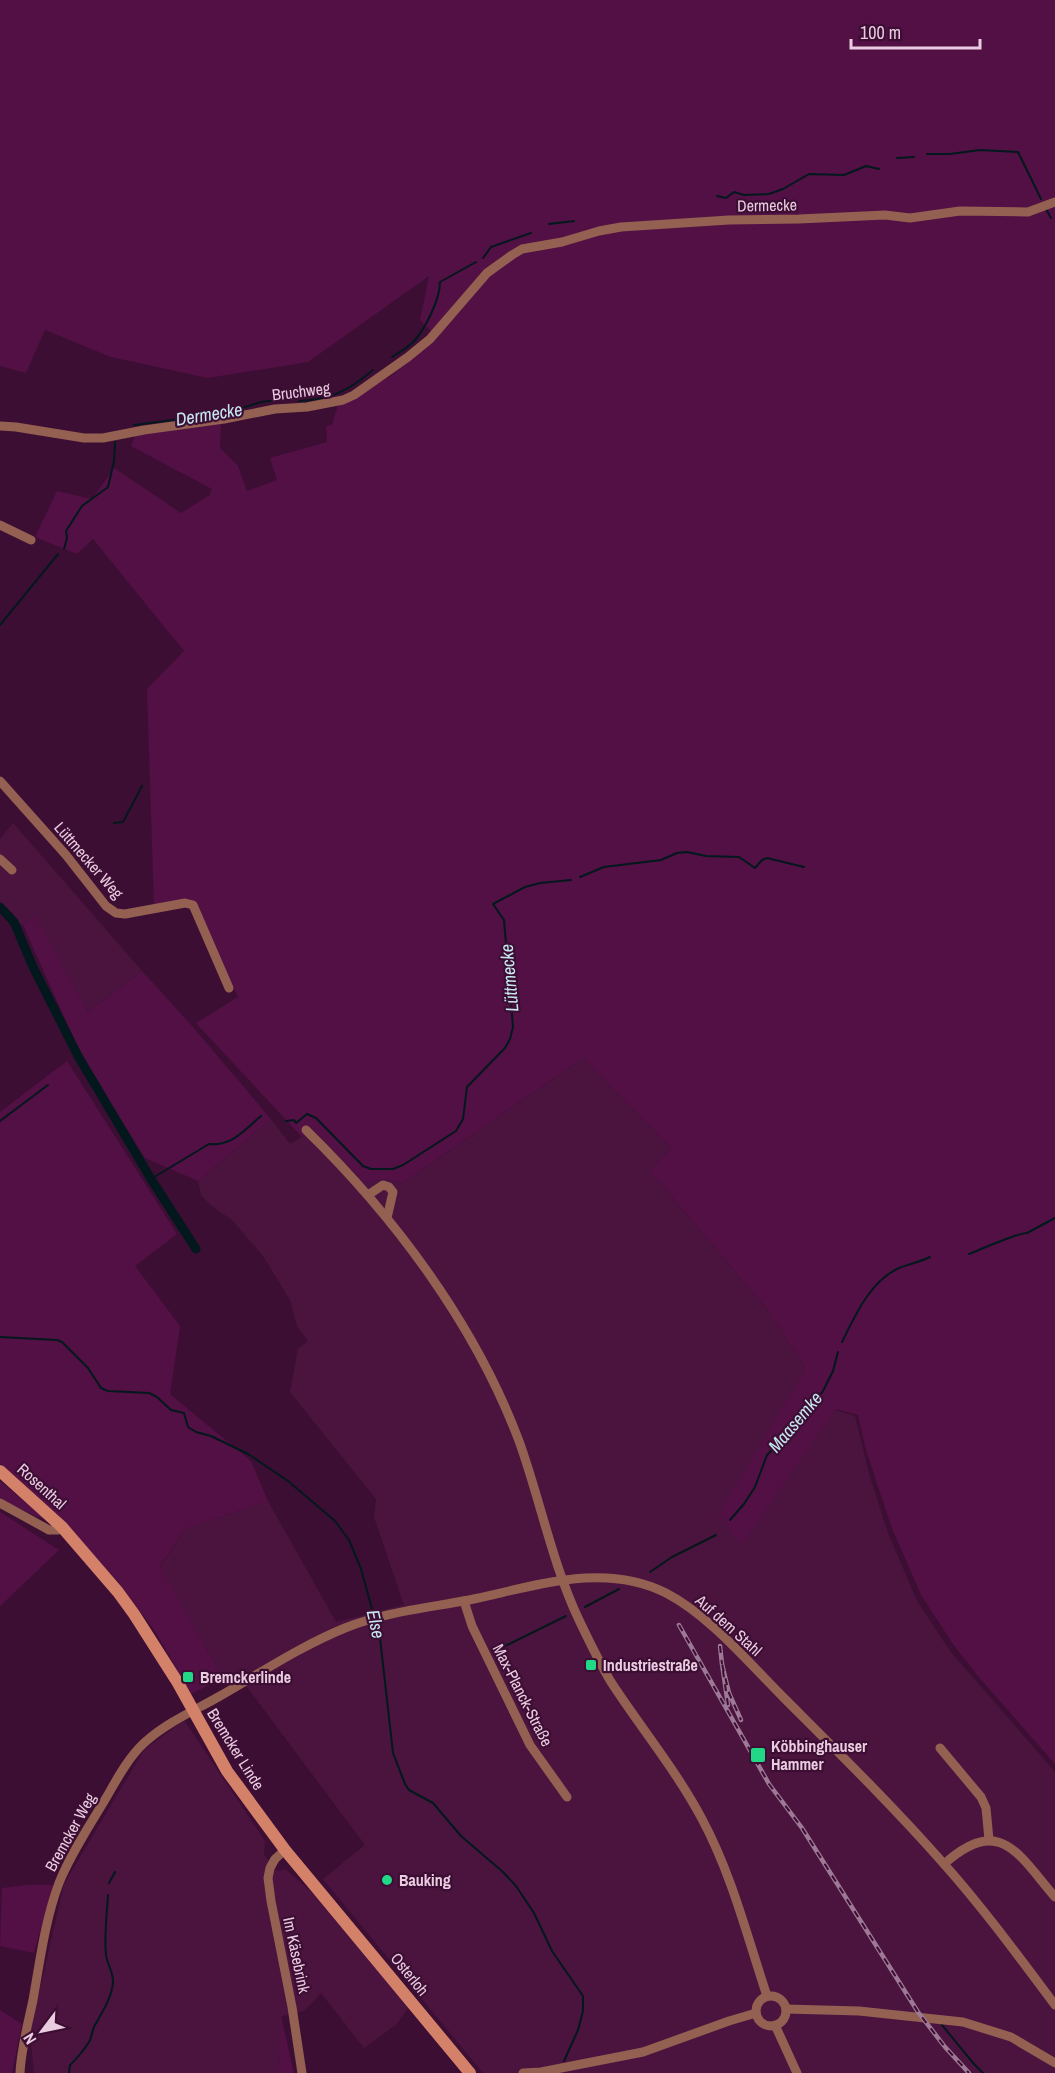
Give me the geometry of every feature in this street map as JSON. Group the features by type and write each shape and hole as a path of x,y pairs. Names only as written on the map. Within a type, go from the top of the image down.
{"main road":[{"name":"Rosenthal","path":"0,1471 62,1527"},
{"name":"Bremcker Linde","path":"62,1527 90,1558 134,1614 178,1683 227,1771 285,1850 325,1897"},
{"name":"Osterloh","path":"325,1897 470,2073"}],"street":[{"name":"Dermecke","path":"487,273 522,249 621,227 729,220 885,215 910,218 960,211 1028,212 1055,202"},
{"name":"Bruchweg","path":"0,426 84,438 103,438 275,409 307,407 344,400 400,363 430,339 487,273"},
{"path":"0,525 31,540"},
{"name":"Lüttmecker Weg","path":"0,781 66,855 106,906 116,913 125,914 185,903 194,905 229,988"},
{"path":"0,859 12,870"},
{"path":"306,1130 387,1218 444,1297 468,1336 507,1412 519,1441 563,1580 578,1618 599,1660 683,1787 716,1847 741,1912 767,1996"},
{"path":"368,1195 383,1185 389,1187 393,1192 387,1218"},
{"path":"0,1503 49,1530 58,1530 62,1527"},
{"name":"Auf dem Stahl","path":"193,1711 301,1648 367,1621 563,1580 598,1577 639,1582 669,1594 687,1606 732,1646 868,1783 944,1864 1000,1931 1055,2005"},
{"name":"Max-Planck-Straße","path":"464,1601 471,1626 530,1746 567,1797"},
{"name":"Bremcker Weg","path":"20,2073 50,1917 65,1869 128,1762 142,1744 176,1719 193,1711"},
{"path":"940,1748 981,1797 987,1808 989,1840"},
{"path":"944,1864 968,1845 989,1840 997,1841 1015,1851 1055,1897"},
{"name":"Im Käsebrink","path":"285,1850 275,1859 268,1878 302,2073"},
{"path":"767,1996 781,2000 786,2009 784,2019 775,2025 763,2024 756,2013 758,2002 767,1996"},
{"path":"786,2009 859,2011 963,2022 1011,2037 1055,2063"},
{"path":"523,2073 541,2072 643,2052 729,2020 756,2013"},
{"path":"775,2025 797,2073"}],"shaded area":[{"path":"0,0 1055,0 1055,1764 977,1675 953,1644 921,1595 891,1526 866,1450 858,1415 836,1409 741,1545 719,1514 806,1368 767,1309 650,1171 671,1148 583,1058 402,1183 384,1179 365,1183 313,1130 302,1137 196,1023 238,997 192,901 154,907 147,689 184,651 93,539 77,554 35,537 57,491 92,499 114,468 181,513 210,495 212,489 131,446 135,436 221,423 220,448 238,466 247,491 277,480 270,458 327,442 326,426 332,425 338,405 392,375 438,338 420,320 429,276 308,362 208,378 111,357 45,330 26,373 0,366"},
{"path":"13,823 142,971 88,1012 35,916 23,925 17,921 13,913 0,906 0,839"},
{"path":"35,915 88,1012 142,971 271,1119 198,1181 145,1158 82,1057 23,925"},
{"path":"583,1058 671,1148 650,1171 767,1309 806,1368 720,1514 741,1544 835,1410 855,1416 870,1477 888,1533 917,1601 950,1651 1055,1772 1055,2073 483,2073 323,1879 365,1845 247,1687 223,1678 160,1567 185,1529 268,1501 336,1622 404,1605 374,1517 376,1499 290,1392 298,1349 308,1341 297,1326 290,1300 263,1256 232,1220 213,1207 201,1195 198,1181 271,1119 290,1144 313,1130 365,1183 384,1179 402,1183"},
{"path":"67,1061 177,1234 135,1266 180,1326 170,1394 251,1461 268,1501 185,1529 160,1566 223,1678 191,1694 155,1631 119,1583 62,1519 0,1463 0,1112"},
{"path":"0,1481 43,1517 35,1516 0,1499"},
{"path":"0,1512 59,1550 0,1606"},
{"path":"184,1720 265,1841 264,1855 278,1871 285,1869 322,1901 408,2008 397,2024 364,2048 321,1993 304,2011 282,2016 279,2073 34,2073 30,2033 64,1884 144,1750"},
{"path":"53,1885 34,1953 0,1946 2,1888"},
{"path":"0,2010 22,2024 12,2073 0,2073"},
{"path":"281,2016 294,2073 279,2073"}],"waterway":[{"name":"Dermecke","path":"927,154 980,150 1018,152 1041,199"},
{"name":"Dermecke","path":"897,158 914,157"},
{"name":"Dermecke","path":"717,196 726,198 734,192 744,195 769,194 809,174 844,175 866,166 879,169"},
{"name":"Dermecke","path":"1046,209 1051,218"},
{"name":"Dermecke","path":"549,224 574,221"},
{"name":"Dermecke","path":"483,258 491,247 531,233"},
{"name":"Dermecke","path":"392,357 413,343 424,328 435,304 440,282 476,262"},
{"name":"Dermecke","path":"299,401 339,393 373,370"},
{"name":"Dermecke","path":"134,425 226,413 261,402 284,399"},
{"name":"Dermecke","path":"64,549 66,531 82,506 108,487 114,461 115,442"},
{"name":"Dermecke","path":"0,625 58,554"},
{"path":"114,823 123,822 142,786"},
{"name":"Lüttmecke","path":"580,877 604,867 661,860 677,853 687,852 706,856 739,857 755,868 767,858 804,867"},
{"name":"Lüttmecke","path":"286,1121 294,1120 296,1123 307,1114 316,1118 363,1166 371,1169 393,1169 403,1165 456,1131 463,1119 467,1087 505,1048 513,1027 504,920 493,904 525,887 571,880"},
{"path":"0,907 14,922 33,967 78,1056 151,1179 196,1249"},
{"path":"0,1121 48,1085"},
{"name":"Lüttmecke","path":"151,1179 209,1144 232,1140 261,1116"},
{"name":"Maasemke","path":"969,1254 1027,1233 1055,1218"},
{"name":"Maasemke","path":"842,1342 864,1300 880,1281 899,1268 930,1257"},
{"name":"Else","path":"0,1337 62,1342 88,1368 101,1388 108,1391 149,1393 171,1410 184,1413 188,1427 248,1454 288,1481 335,1521 349,1540 361,1569 374,1616"},
{"name":"Maasemke","path":"730,1520 755,1487 767,1455 791,1431 823,1391 833,1371 838,1352"},
{"name":"Maasemke","path":"650,1572 672,1557 716,1535"},
{"name":"Maasemke","path":"585,1607 619,1589"},
{"name":"Maasemke","path":"503,1647 566,1616"},
{"name":"Else","path":"376,1622 380,1638 393,1753 405,1784 409,1790 433,1803 461,1836 516,1886 534,1913 552,1951 583,1996 583,2011 578,2030 564,2061"},
{"path":"109,1883 115,1872"},
{"path":"69,2073 70,2065 90,2040 111,1993 113,1977 105,1947 108,1895"},
{"path":"942,2025 983,2073"}],"railway":[{"path":"679,1625 769,1784 802,1828 918,2012 969,2073"},
{"path":"720,1646 722,1664"},
{"path":"728,1705 722,1664 729,1693 741,1720"}],"place":[{"name":"Industriestraße","path":"591,1665"},
{"name":"Bremckerlinde","path":"188,1677"},
{"name":"Köbbinghauser Hammer","path":"758,1755"},
{"name":"Bauking","path":"387,1880"}]}
